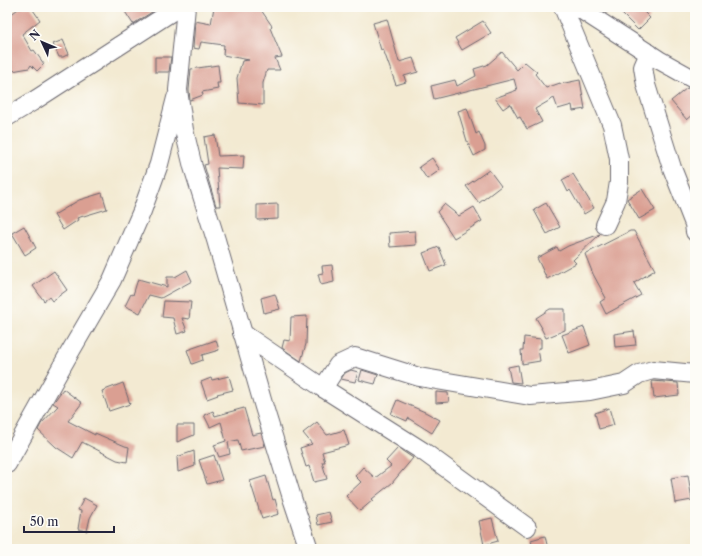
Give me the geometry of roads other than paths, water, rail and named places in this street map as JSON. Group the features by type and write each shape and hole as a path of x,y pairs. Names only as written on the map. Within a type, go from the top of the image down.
{"street":[{"path":"7,117 179,7"},
{"path":"7,464 112,280 142,211 159,164 178,90 186,7"},
{"path":"563,7 612,125 619,159 619,182 616,201 605,225"},
{"path":"577,7 649,53 695,80"},
{"path":"649,53 643,67 646,85 672,168 694,224 695,232"},
{"path":"178,90 184,130 193,167 216,240 242,334 309,549"},
{"path":"242,334 323,388 424,452 527,527"},
{"path":"323,388 338,365 354,357 419,377 530,396 590,391 624,384 640,374 653,370 695,374"}]}
